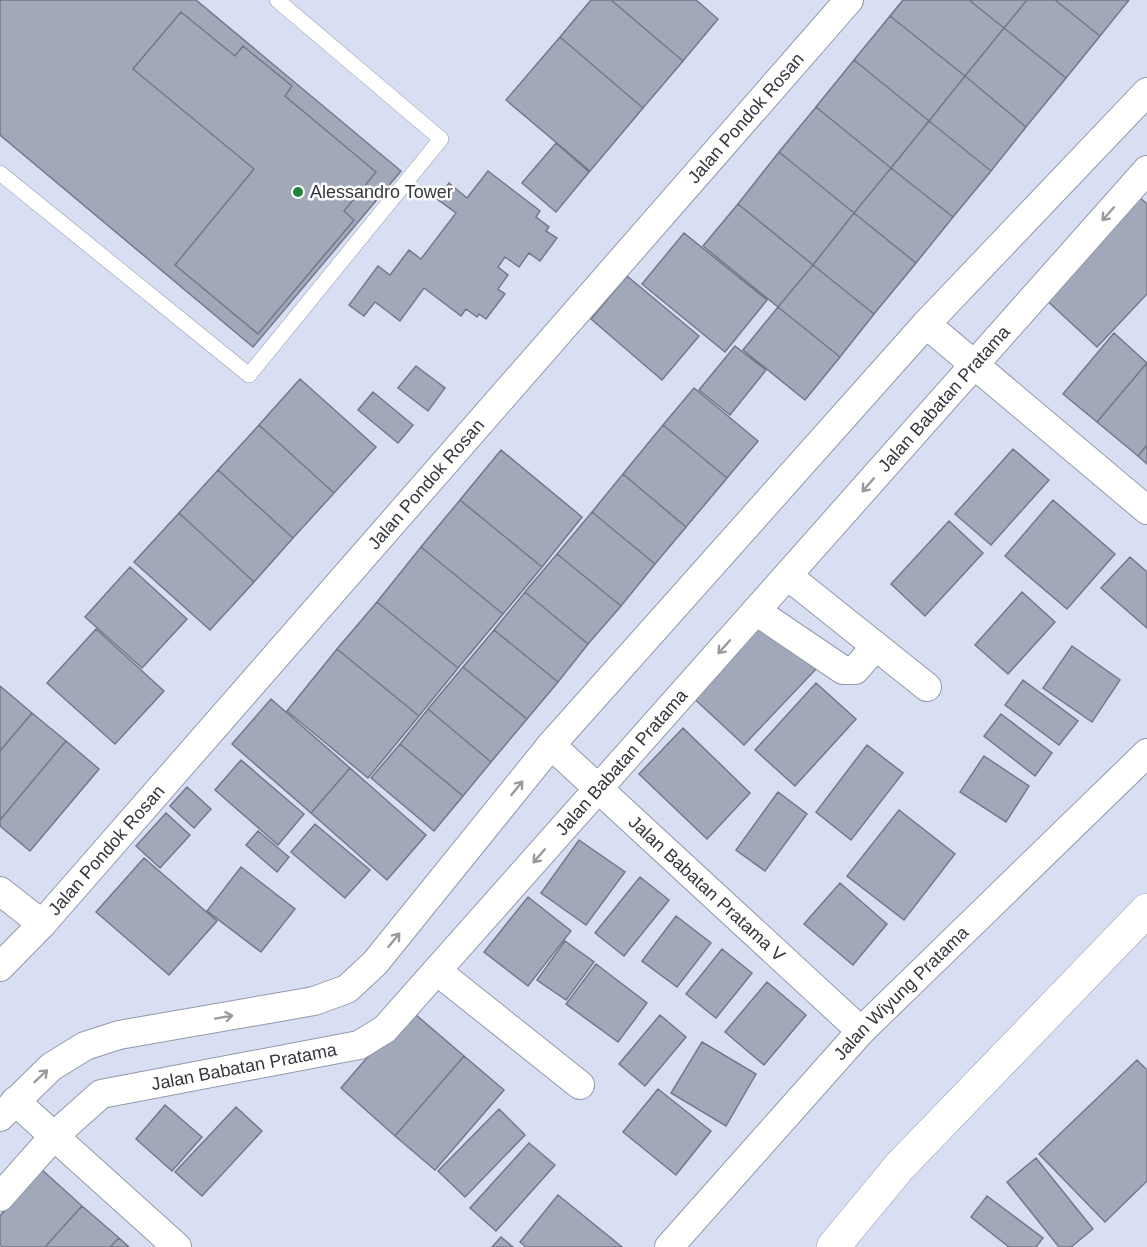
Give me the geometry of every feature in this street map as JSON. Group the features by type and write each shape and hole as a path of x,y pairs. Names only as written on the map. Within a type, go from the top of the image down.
{"street":[{"name":"Jalan Pondok Rosan","path":"0,967 42,924 849,0"},
{"path":"177,1247 55,1135 7,1109 51,1067 85,1046 119,1035 314,1001 347,989 375,963 551,745 926,324 1147,92"},
{"name":"Jalan Babatan Pratama","path":"0,1197 55,1135 101,1094 359,1045 385,1029 1147,170"},
{"path":"926,324 1147,510"},
{"path":"788,576 927,687"},
{"path":"756,611 843,670 855,670 876,646"},
{"name":"Jalan Babatan Pratama V","path":"551,745 861,1031"},
{"name":"Jalan Wiyung Pratama","path":"669,1247 861,1031 1147,753"},
{"path":"0,891 42,924"},
{"path":"833,1247 900,1166 1147,910"},
{"path":"437,971 580,1085"}],"lane":[{"path":"0,173 249,375 441,139 277,0"}],"building":[{"path":"0,0 196,0 401,171 253,347 0,135"},
{"path":"591,0 611,0 683,61 643,108 560,37"},
{"path":"611,0 696,0 718,19 683,61"},
{"path":"903,0 969,0 1004,28 965,76 890,16"},
{"path":"969,0 1027,0 1004,28"},
{"path":"1027,0 1055,0 1100,36 1066,78 1004,28"},
{"path":"1055,0 1129,0 1100,36"},
{"name":"Alessandro Tower","path":"181,12 235,56 243,46 292,86 285,96 376,172 344,211 354,220 258,334 175,265 254,169 133,69"},
{"path":"890,16 965,76 929,121 854,60"},
{"path":"1004,28 1066,78 1026,127 965,76"},
{"path":"560,37 643,108 590,171 506,100"},
{"path":"854,60 929,121 891,168 816,107"},
{"path":"965,76 1026,127 991,171 929,121"},
{"path":"816,107 891,168 854,213 779,152"},
{"path":"929,121 991,171 953,217 891,168"},
{"path":"556,143 589,172 556,212 522,183"},
{"path":"779,152 854,213 813,265 738,204"},
{"path":"891,168 953,217 916,263 854,213"},
{"path":"488,171 540,211 536,217 549,227 546,231 557,238 540,261 529,253 519,267 505,257 498,267 508,275 498,289 505,294 486,319 479,314 477,317 466,309 461,316 424,288 400,321 375,302 364,316 349,305 378,266 390,275 409,250 421,259 456,213 437,199 449,183 467,198"},
{"path":"1137,195 1147,204 1147,294 1097,347 1042,296"},
{"path":"738,204 813,265 778,307 703,246"},
{"path":"854,213 916,263 874,314 813,265"},
{"path":"684,233 767,300 725,352 642,284"},
{"path":"813,265 874,314 840,357 778,307"},
{"path":"627,276 699,336 662,380 591,319"},
{"path":"778,307 840,357 805,400 743,350"},
{"path":"1114,333 1147,363 1097,422 1063,394"},
{"path":"735,346 766,370 730,415 699,390"},
{"path":"1147,363 1147,445 1138,456 1097,422"},
{"path":"416,366 445,388 428,411 398,388"},
{"path":"300,379 376,447 334,493 259,425"},
{"path":"694,388 758,441 727,478 663,425"},
{"path":"373,392 413,425 398,443 358,410"},
{"path":"259,425 334,493 293,538 218,470"},
{"path":"663,425 727,478 686,527 623,474"},
{"path":"1147,445 1147,464 1138,456"},
{"path":"1013,449 1049,480 991,545 955,514"},
{"path":"501,450 582,517 542,567 460,500"},
{"path":"218,470 293,538 254,582 179,513"},
{"path":"623,474 686,527 655,564 592,512"},
{"path":"460,500 542,567 503,614 421,547"},
{"path":"1053,500 1115,554 1067,609 1005,556"},
{"path":"592,512 655,564 621,606 557,554"},
{"path":"179,513 254,582 210,630 134,562"},
{"path":"949,521 983,553 925,616 891,584"},
{"path":"421,547 503,614 458,668 377,602"},
{"path":"557,554 621,606 588,644 525,592"},
{"path":"1130,557 1147,572 1147,628 1101,588"},
{"path":"130,567 187,619 142,668 85,617"},
{"path":"525,592 588,644 558,682 494,630"},
{"path":"1022,592 1055,622 1008,674 975,645"},
{"path":"377,602 458,668 419,716 337,649"},
{"path":"760,616 816,669 744,745 688,693"},
{"path":"96,629 164,691 115,744 47,683"},
{"path":"494,630 558,682 527,719 463,667"},
{"path":"1072,646 1120,680 1092,722 1043,688"},
{"path":"337,649 419,716 368,778 287,711"},
{"path":"463,667 527,719 491,762 428,709"},
{"path":"1023,680 1078,721 1059,745 1005,705"},
{"path":"816,683 856,719 795,786 755,750"},
{"path":"0,686 32,713 0,751"},
{"path":"271,699 350,768 311,813 232,744"},
{"path":"428,709 491,762 463,796 400,744"},
{"path":"32,713 66,741 0,820 0,751"},
{"path":"1001,714 1052,753 1035,776 984,736"},
{"path":"683,728 750,793 707,839 639,774"},
{"path":"66,741 99,769 30,851 0,826 0,820"},
{"path":"400,744 463,796 434,831 371,778"},
{"path":"867,745 903,773 851,840 816,812"},
{"path":"984,756 1029,786 1006,822 960,792"},
{"path":"241,760 304,814 278,845 215,790"},
{"path":"350,768 426,835 387,880 311,813"},
{"path":"187,787 211,809 194,828 170,806"},
{"path":"778,792 807,814 765,871 736,850"},
{"path":"899,810 955,854 904,920 847,876"},
{"path":"166,813 190,835 160,868 136,846"},
{"path":"315,824 370,870 345,898 291,852"},
{"path":"258,831 289,857 277,872 246,845"},
{"path":"579,840 625,872 586,925 541,893"},
{"path":"144,858 217,921 169,975 96,912"},
{"path":"241,867 295,909 261,952 207,911"},
{"path":"640,877 669,900 624,956 595,933"},
{"path":"840,883 887,924 853,965 804,924"},
{"path":"528,897 571,931 528,986 484,952"},
{"path":"676,916 711,943 677,987 642,961"},
{"path":"565,941 594,962 566,1000 537,980"},
{"path":"722,949 752,973 716,1018 686,994"},
{"path":"596,964 647,1003 618,1042 566,1004"},
{"path":"767,982 806,1015 764,1065 725,1032"},
{"path":"409,1009 464,1056 395,1136 341,1088"},
{"path":"660,1015 686,1037 645,1086 619,1064"},
{"path":"702,1042 756,1074 726,1126 671,1093"},
{"path":"464,1056 504,1090 435,1170 395,1136"},
{"path":"1137,1060 1147,1070 1147,1181 1105,1222 1039,1154"},
{"path":"658,1089 711,1131 676,1175 623,1132"},
{"path":"165,1105 202,1137 172,1171 136,1139"},
{"path":"236,1107 262,1131 202,1196 175,1172"},
{"path":"499,1109 525,1135 465,1197 438,1171"},
{"path":"529,1143 555,1165 496,1231 470,1208"},
{"path":"1036,1158 1093,1229 1071,1247 1059,1247 1007,1182"},
{"path":"41,1169 82,1206 45,1247 3,1247 0,1245 0,1216"},
{"path":"558,1195 622,1247 526,1247 520,1242"},
{"path":"987,1196 1043,1238 1036,1247 1009,1247 971,1217"},
{"path":"82,1206 119,1238 110,1247 45,1247"},
{"path":"501,1237 513,1247 492,1247"},
{"path":"119,1238 129,1247 110,1247"}],"place":[{"name":"Alessandro Tower","path":"298,192"}]}
